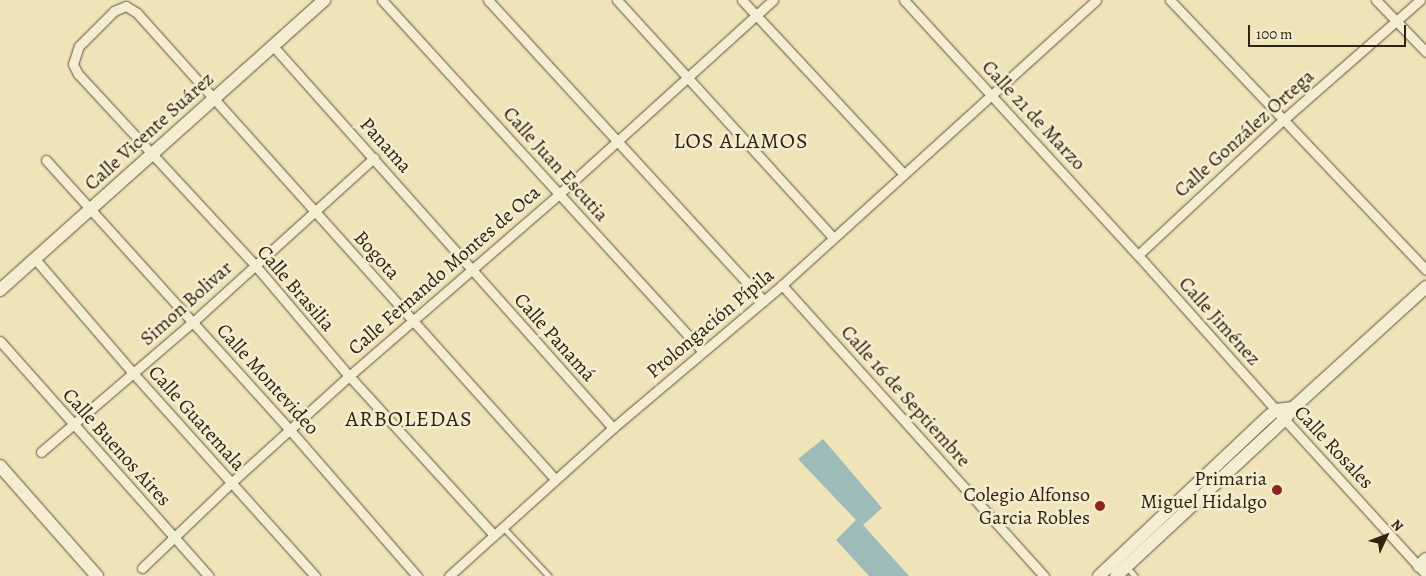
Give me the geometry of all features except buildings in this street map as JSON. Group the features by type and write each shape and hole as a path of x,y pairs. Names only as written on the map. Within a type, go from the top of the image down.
{"street":[{"name":"Calle Vicente Suárez","path":"0,290 324,0"},
{"name":"Calle Juan Escutia","path":"382,0 703,352"},
{"path":"488,0 764,301"},
{"path":"616,0 833,237"},
{"path":"742,0 903,173"},
{"name":"Calle Fernando Montes de Oca","path":"142,568 232,482 349,376 559,194 773,0"},
{"name":"Calle 21 de Marzo","path":"904,0 1138,255"},
{"name":"Prolongación Pípila","path":"449,576 493,534 613,428 782,285 903,173 1096,0"},
{"path":"1170,0 1426,270"},
{"path":"1376,0 1426,52"},
{"name":"Calle González Ortega","path":"1138,255 1283,120 1420,0"},
{"name":"Calle Brasilia","path":"137,13 126,6 118,8 82,42 76,52 73,64 80,77 255,266 349,376 493,534"},
{"name":"Bogota","path":"137,13 313,212 555,479"},
{"name":"Panama","path":"273,46 471,269"},
{"name":"Simon Bolivar","path":"41,452 194,321 374,158"},
{"name":"Calle Montevideo","path":"46,160 194,321 417,576"},
{"name":"Calle Jiménez","path":"1138,255 1281,415"},
{"name":"Calle Guatemala","path":"35,259 133,373 315,576"},
{"name":"Calle Panamá","path":"471,269 613,428"},
{"name":"Calle 16 de Septiembre","path":"782,285 1044,576"},
{"path":"1099,576 1281,415 1293,408 1426,287"},
{"name":"Calle Buenos Aires","path":"0,341 209,576"},
{"path":"1116,576 1281,415"},
{"name":"Calle Rosales","path":"1281,415 1424,566"},
{"path":"0,466 97,576"}],"lane":[{"path":"502,526 549,576"},
{"path":"1126,566 1135,576"}],"water":[{"path":"823,439 882,508 863,525 909,576 869,576 836,540 856,520 798,459"}],"place":[{"name":"Primaria Miguel Hidalgo","path":"1277,490"},
{"name":"Colegio Alfonso Garcia Robles","path":"1100,506"}],"district":[{"name":"LOS ALAMOS","path":"741,142"},
{"name":"ARBOLEDAS","path":"409,420"}]}
